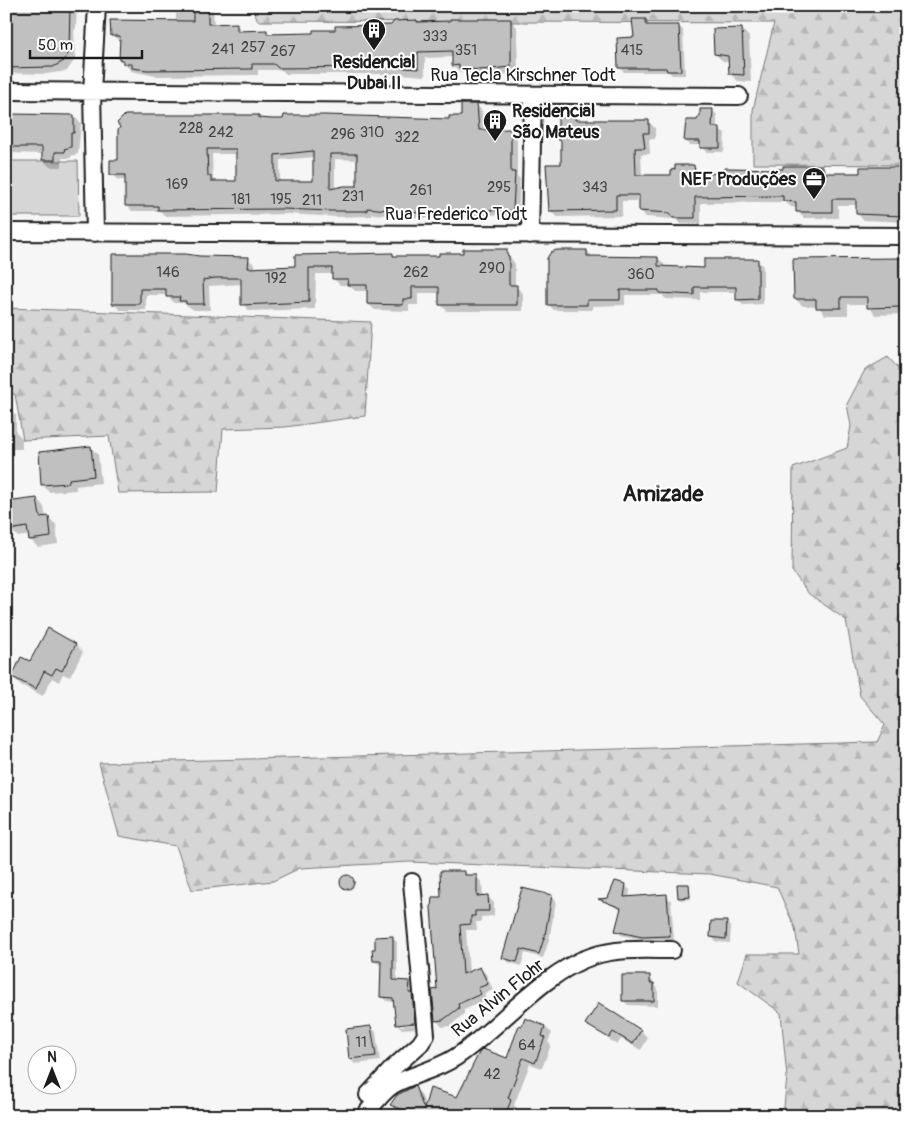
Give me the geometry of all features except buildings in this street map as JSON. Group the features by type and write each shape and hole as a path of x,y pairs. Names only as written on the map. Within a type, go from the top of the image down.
{"street":[{"path":"94,232 92,92 97,6"},
{"name":"Rua Tecla Kirschner Todt","path":"6,91 738,96"},
{"path":"530,234 533,95"},
{"name":"Rua Frederico Todt","path":"6,232 906,236"},
{"path":"360,1111 426,1035 412,882"},
{"name":"Rua Alvin Flohr","path":"360,1111 393,1085 439,1067 456,1057 511,1010 561,972 591,956 618,951 672,950"}],"green space":[{"path":"252,6 906,6 906,165 753,164 753,110 774,23 258,21"},
{"path":"6,161 78,161 79,216 6,216"},
{"path":"6,308 371,322 365,416 285,427 223,429 218,492 118,493 109,436 23,440 15,394 6,394"},
{"path":"888,357 906,377 906,1116 783,1116 787,1077 781,1013 738,982 747,954 799,954 795,928 777,887 710,874 410,862 300,868 273,881 192,890 176,846 119,836 99,763 877,742 885,725 860,696 846,620 809,594 792,571 793,468 847,448 851,426 847,404 865,370"}],"place":[{"name":"Residencial Dubai II","path":"374,51"},
{"name":"Residencial São Mateus","path":"495,142"},
{"name":"NEF Produções","path":"814,200"}],"district":[{"name":"Amizade","path":"663,494"}]}
